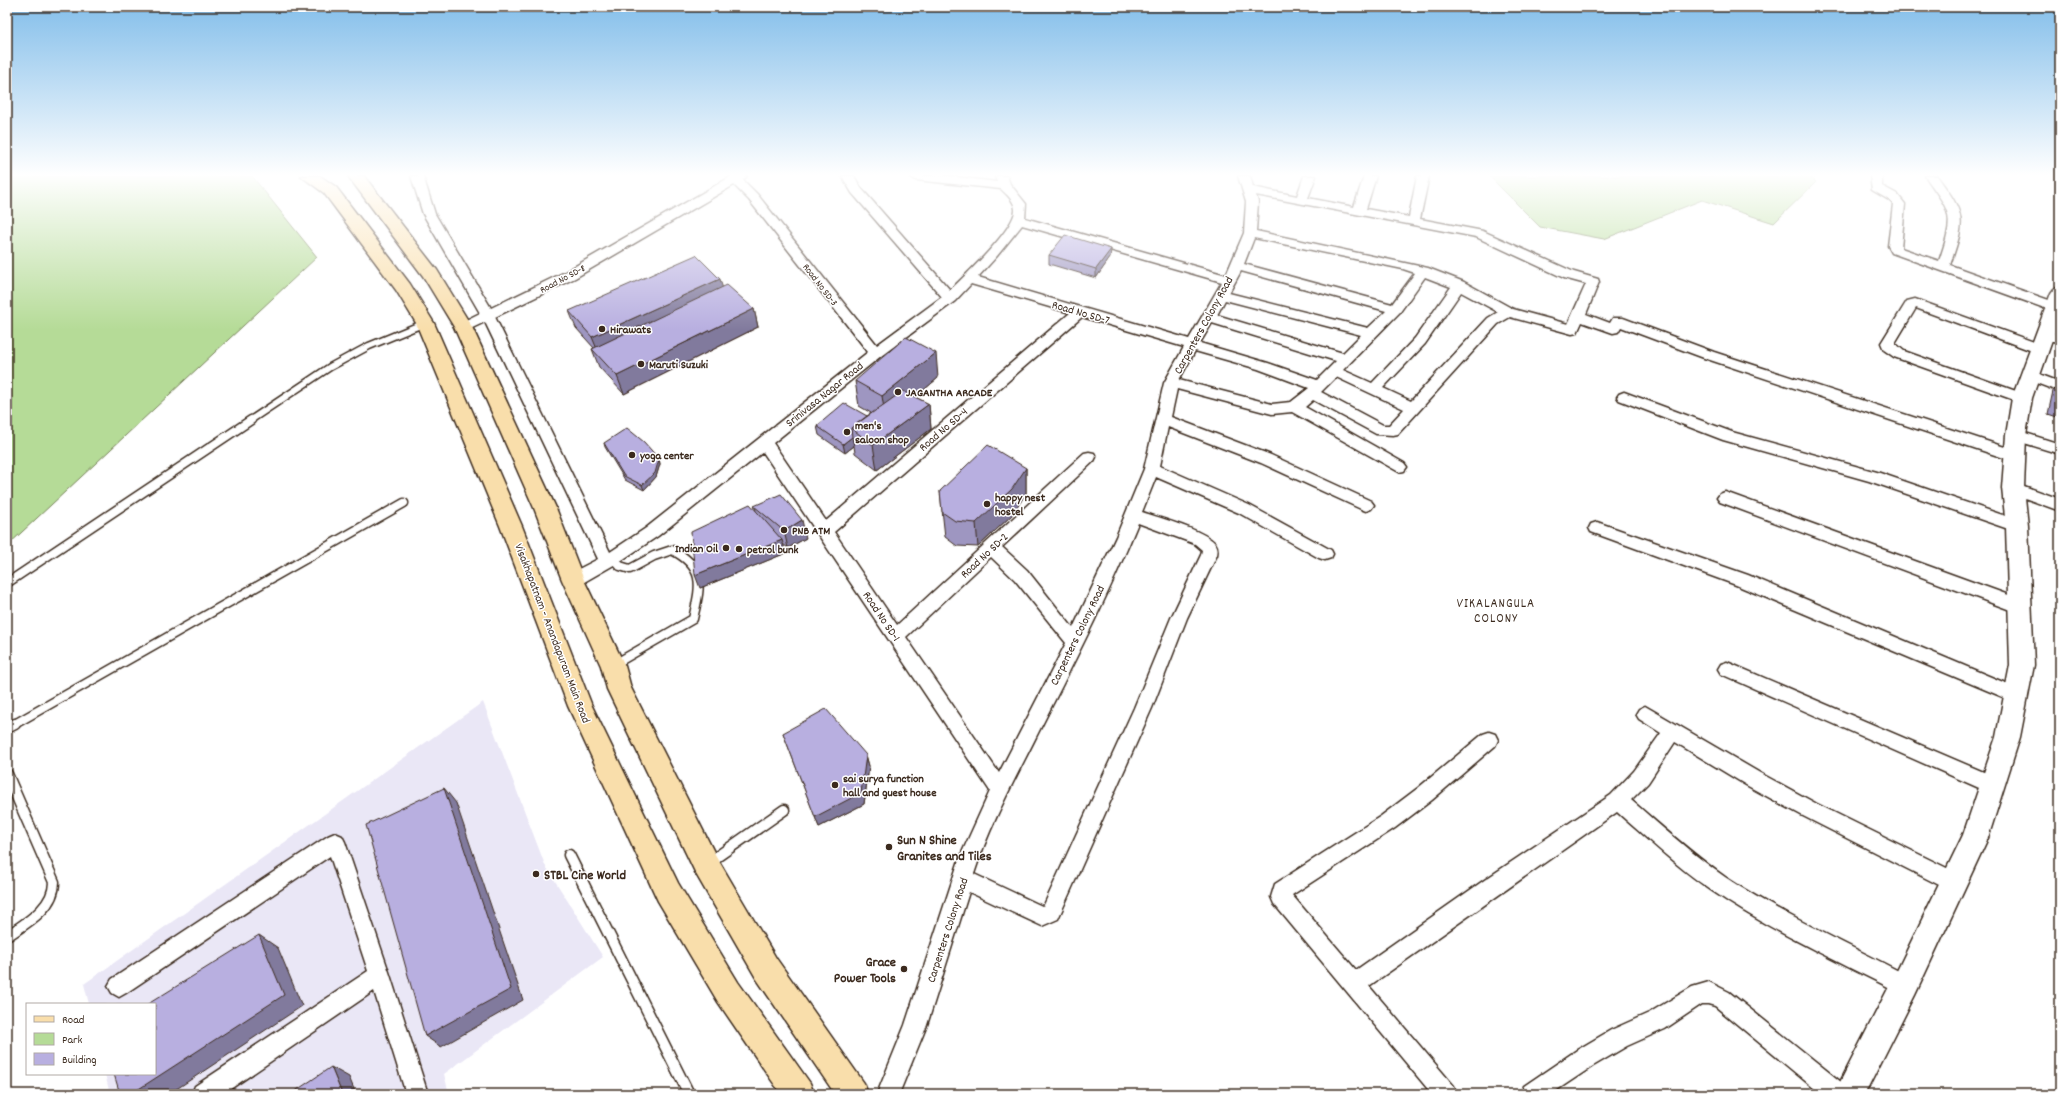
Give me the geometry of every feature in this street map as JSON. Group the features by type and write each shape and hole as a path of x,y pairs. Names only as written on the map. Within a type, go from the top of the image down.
{"main road":[{"name":"Visakhapatnam - Anandapuram Main Road","path":"358,227 404,288 425,323 511,526 580,706 668,892 728,992 799,1094"},
{"path":"395,227 431,274 463,327 546,508 573,580 613,666 619,689 706,865 766,968 853,1094"}],"street":[{"path":"437,227 488,315 610,559"},
{"name":"Road No SD-8","path":"463,327 576,271 652,227"},
{"name":"Road No SD-3","path":"777,227 876,353"},
{"path":"889,227 950,298"},
{"name":"Srinivasa Nagar Road","path":"573,580 610,559 652,532 876,353 913,327 950,298 969,280 998,248 1013,227"},
{"path":"1045,227 1228,280"},
{"name":"Carpenters Colony Road","path":"888,1094 916,1025 970,857 1000,790 1075,642 1134,515 1152,470 1171,383 1237,266 1250,233 1250,227"},
{"path":"1250,233 1406,266 1423,271 1459,285 1508,312 1572,330 1593,282 1569,275 1486,236 1442,227"},
{"path":"1849,1094 1905,985 1975,838 2008,738 2022,665 2017,526 2013,488 2015,445 2026,387 2048,341 2058,300 1943,268 1896,250 1894,246 1896,227"},
{"path":"1943,268 1954,236 1955,227"},
{"path":"1237,266 1396,308"},
{"path":"1171,383 1272,409 1294,407 1315,390 1396,308 1423,271"},
{"name":"Road No SD-7","path":"969,280 1263,366 1315,390 1381,430 1387,431 1399,426 1488,325 1508,312"},
{"path":"1374,389 1420,341 1459,285"},
{"path":"1222,295 1371,333"},
{"path":"2048,341 1914,303 1888,344 1889,348 1899,354 2026,387 2060,387"},
{"name":"Road No SD-4","path":"825,531 1080,312"},
{"path":"1578,316 1613,329 1618,321 1709,355 2015,445 2060,449"},
{"path":"1209,318 1346,359"},
{"path":"1334,371 1414,408"},
{"path":"1624,398 1728,436 1872,476 2017,526"},
{"path":"1294,407 1399,467"},
{"path":"1163,420 1251,453 1313,479 1366,505"},
{"name":"Road No SD-1","path":"764,442 1000,790"},
{"name":"Road No SD-2","path":"896,636 1089,457"},
{"path":"1152,470 1244,509 1324,554"},
{"path":"2013,488 2060,505"},
{"path":"1725,498 2019,606"},
{"path":"963,879 1042,916 1051,912 1143,708 1179,618 1210,555 1210,548 1201,540 1134,515"},
{"path":"1597,528 1742,580 2016,695"},
{"path":"992,548 1021,575 1075,642"},
{"path":"1727,669 1993,785"},
{"path":"1645,714 1753,779 1810,810 1954,882"},
{"path":"1353,985 1490,888 1618,801 1641,777 1672,731"},
{"path":"1446,1094 1353,985 1281,897 1282,891 1388,822 1425,794 1489,740"},
{"path":"1618,801 1676,851 1718,883 1770,915 1905,985"},
{"path":"119,986 335,842 380,975 416,1094"},
{"path":"203,1094 380,975"},
{"path":"1532,1094 1585,1058 1619,1038 1657,1021 1699,994 1709,993 1722,999 1838,1094"}],"lane":[{"path":"7,583 330,367 370,346 425,323"},
{"path":"7,728 404,503"},
{"path":"610,559 620,566 630,569 654,556 672,550 683,555 696,571 700,588 693,619 613,666"},
{"path":"7,774 54,882 52,896 42,909 7,936"},
{"path":"706,865 784,810"},
{"path":"568,855 689,1094"}],"shaded area":[{"name":"STBL Cine World","path":"483,702 545,865 603,957 444,1074 449,1094 110,1094 105,1075 156,1075 156,1003 89,1003 84,984"}],"green space":[{"path":"7,227 293,227 317,257 7,546"},
{"path":"1542,227 1633,227 1604,239"}],"building":[{"path":"1065,235 1111,249 1096,269 1049,255"},
{"path":"696,255 720,279 592,337 569,311"},
{"path":"727,285 754,309 617,376 592,349"},
{"path":"906,337 936,353 882,396 855,381"},
{"path":"903,391 929,404 873,445 851,428"},
{"path":"844,403 867,416 851,428 852,437 843,444 817,426"},
{"name":"yoga center","path":"627,428 644,442 659,459 655,473 642,485 624,476 604,443"},
{"path":"988,445 1026,468 1012,489 976,523 955,521 942,512 940,491"},
{"path":"781,494 802,520 784,531 754,506"},
{"name":"petrol bunk","path":"750,504 782,540 695,575 691,532"},
{"name":"sai surya function hall and guest house","path":"826,709 866,755 861,793 815,817 783,733"},
{"path":"444,788 511,989 425,1036 366,825"},
{"path":"259,935 284,995 131,1094 120,1094 114,1075 156,1075 156,1003 150,1003"},
{"path":"331,1067 342,1094 291,1094"}],"place":[{"name":"Hirawats","path":"602,329"},
{"name":"Maruti Suzuki","path":"641,364"},
{"name":"JAGANTHA ARCADE","path":"898,392"},
{"name":"men's saloon shop","path":"847,432"},
{"name":"yoga center","path":"632,455"},
{"name":"happy nest hostel","path":"987,504"},
{"name":"PNB ATM","path":"784,530"},
{"name":"Indian Oil","path":"726,548"},
{"name":"petrol bunk","path":"739,549"},
{"name":"sai surya function hall and guest house","path":"835,785"},
{"name":"Sun N Shine Granites and Tiles","path":"889,847"},
{"name":"STBL Cine World","path":"536,874"},
{"name":"Grace Power Tools","path":"904,969"}],"district":[{"name":"VIKALANGULA COLONY","path":"1496,610"}]}
